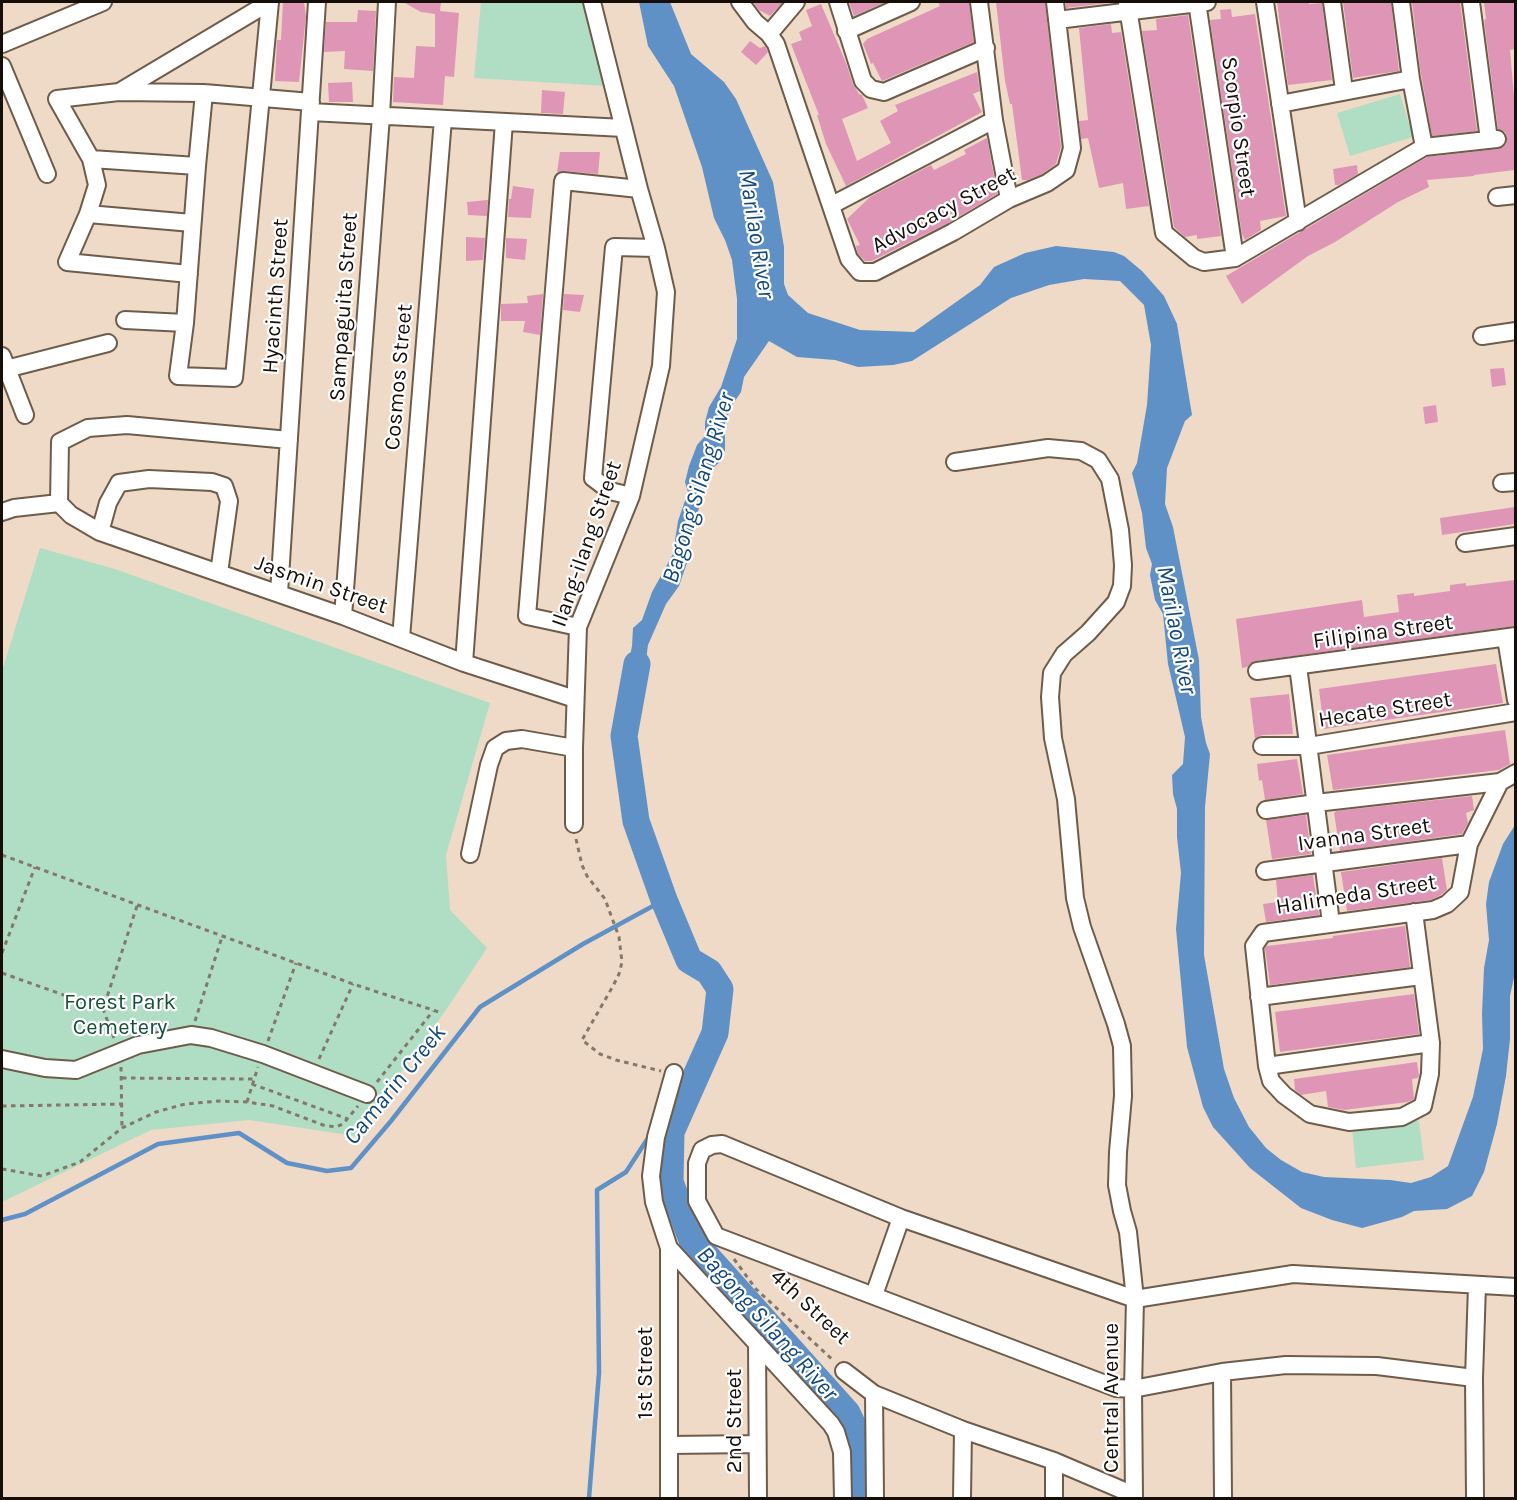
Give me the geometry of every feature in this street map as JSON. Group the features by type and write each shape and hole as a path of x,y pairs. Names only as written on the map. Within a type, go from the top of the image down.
{"street":[{"path":"2,44 103,2"},
{"path":"118,92 270,2 259,98 234,378 178,376 185,323 204,93"},
{"name":"Hyacinth Street","path":"279,593 317,2"},
{"name":"Sampaguita Street","path":"343,616 381,116 387,2"},
{"name":"Ilang-ilang Street","path":"574,824 578,627 631,496 661,366 666,292 592,2"},
{"name":"Advocacy Street","path":"740,2 776,44 849,259 860,272 875,272 953,232 1009,199 1047,183 1066,170 1072,148 1054,2"},
{"path":"769,34 796,2"},
{"path":"838,2 863,81 871,89 884,92 986,48"},
{"path":"846,31 911,2"},
{"path":"979,2 994,120 1009,199"},
{"path":"1057,20 1127,6 1200,2"},
{"name":"Scorpio Street","path":"1200,2 1235,258"},
{"path":"1265,2 1298,222"},
{"path":"1332,2 1344,90"},
{"path":"1401,2 1411,79 1424,147"},
{"path":"1127,6 1164,233 1194,258 1204,262 1235,258 1424,147 1493,140 1471,2"},
{"path":"2,66 47,174"},
{"path":"1281,104 1344,90 1411,79"},
{"path":"189,274 68,262 88,214 97,184 91,159 57,99 118,92 204,93 259,98 381,116 624,128"},
{"name":"Cosmos Street","path":"401,638 443,119"},
{"path":"832,205 994,120"},
{"path":"464,663 504,122"},
{"path":"91,159 197,166"},
{"path":"578,627 527,616 563,181 639,189"},
{"path":"1497,197 1515,195"},
{"path":"88,214 192,223"},
{"path":"631,496 610,491 593,478 614,247 656,248"},
{"path":"125,320 185,323"},
{"path":"1482,336 1515,331"},
{"path":"25,415 3,364 108,344"},
{"path":"2,512 14,508 59,503 60,442 88,428 127,425 289,440"},
{"name":"Central Avenue","path":"955,462 1048,448 1081,450 1098,460 1110,479 1120,530 1122,586 1116,603 1088,633 1064,654 1052,672 1050,697 1053,738 1066,799 1075,898 1082,927 1122,1046 1123,1096 1117,1185 1128,1232 1135,1299 1134,1497"},
{"path":"100,532 108,503 118,483 149,479 212,482 224,486 229,501 219,573"},
{"name":"Jasmin Street","path":"59,503 71,515 100,532 343,616 464,663 575,699"},
{"path":"1465,543 1515,536"},
{"path":"1511,637 1515,700"},
{"name":"Filipina Street","path":"1257,671 1511,637"},
{"path":"1298,666 1331,923"},
{"name":"Hecate Street","path":"1262,746 1309,746 1515,711"},
{"path":"470,854 489,765 495,748 506,741 522,740 574,748"},
{"path":"1266,810 1316,802 1500,782 1515,773"},
{"name":"Halimeda Street","path":"1259,997 1254,946 1263,933 1432,910 1447,904 1460,892 1469,844 1500,782"},
{"name":"Ivanna Street","path":"1265,871 1469,844"},
{"path":"1414,912 1431,1043 1430,1074 1423,1106 1402,1117 1350,1122 1310,1114 1284,1095 1271,1081 1267,1066 1259,997 1421,976"},
{"path":"2,1059 45,1068 76,1070 138,1045 190,1035 211,1038 263,1054 367,1094"},
{"path":"1267,1066 1431,1043"},
{"path":"674,1073 651,1158 654,1202 669,1248 831,1424 839,1441 843,1464 843,1498"},
{"path":"1474,1378 1377,1366 1286,1365 1222,1372 1133,1389 1116,1388 716,1236 697,1201 697,1163 702,1149 723,1144 901,1218 1135,1299 1293,1274 1515,1287"},
{"path":"874,1295 901,1218"},
{"name":"1st Street","path":"669,1248 669,1498"},
{"path":"1475,1498 1474,1378 1477,1285"},
{"name":"2nd Street","path":"757,1343 758,1498"},
{"name":"4th Street","path":"844,1371 874,1394 963,1430 1054,1461 1134,1497"},
{"path":"1222,1372 1222,1498"},
{"path":"874,1394 875,1498"},
{"path":"962,1498 963,1430"},
{"path":"669,1445 757,1444"},
{"path":"1054,1461 1054,1498"}],"path":[{"path":"574,824 576,845 582,865 592,884 605,899 619,937 622,962 619,974 582,1040 591,1048 616,1060 651,1070 674,1073"},
{"path":"2,855 138,903 222,937 439,1012"},
{"path":"2,953 35,867"},
{"path":"2,973 103,1009 138,903"},
{"path":"190,1035 222,937"},
{"path":"2,1170 42,1176 80,1162 122,1128 156,1112 185,1104 219,1101 246,1102 296,963"},
{"path":"312,1074 353,984"},
{"path":"122,1078 254,1079"},
{"path":"252,1084 348,1119"},
{"path":"2,1106 123,1104"},
{"name":"4th Street","path":"716,1236 756,1289 844,1371"}],"green space":[{"path":"481,2 583,2 606,86 474,78"},
{"path":"1400,94 1413,137 1350,156 1337,113"},
{"name":"Forest Park Cemetery","path":"40,548 115,569 490,703 446,855 450,910 487,948 446,1010 355,1136 249,1120 151,1130 2,1202 2,671"},
{"path":"1419,1121 1424,1160 1356,1168 1352,1128"}],"water":[{"name":"Marilao River","path":"639,2 670,2 691,54 724,82 736,99 773,182 784,247 784,284 788,295 808,313 860,330 914,332 980,285 994,267 1025,253 1056,246 1114,252 1124,256 1142,271 1164,296 1177,324 1192,415 1185,421 1167,468 1165,504 1173,527 1199,660 1201,717 1210,754 1205,807 1204,955 1224,1069 1234,1098 1249,1127 1266,1148 1302,1172 1324,1177 1411,1183 1431,1177 1448,1166 1473,1097 1483,1049 1482,1014 1484,968 1489,940 1486,904 1489,882 1503,844 1515,825 1516,968 1510,996 1510,1039 1506,1076 1497,1124 1484,1172 1472,1196 1447,1209 1414,1211 1402,1217 1362,1228 1332,1220 1301,1208 1250,1168 1213,1127 1203,1107 1187,1047 1176,929 1181,873 1177,809 1172,775 1183,764 1185,737 1168,664 1163,614 1155,600 1150,575 1152,564 1146,548 1142,513 1132,473 1137,463 1147,405 1151,345 1144,305 1120,281 1084,279 1049,285 1011,298 912,361 893,365 858,367 835,360 797,357 769,341 744,377 741,392 731,407 725,423 725,450 720,462 712,469 704,488 690,543 689,557 679,586 666,604 648,645 638,701 622,698 632,646 633,628 642,620 652,592 673,554 678,521 688,492 685,482 689,466 697,445 705,436 705,422 709,407 721,387 737,339 737,299 732,260 714,218 702,167 674,86 648,46"}],"building":[{"path":"283,2 304,2 306,16 299,82 275,81 277,40 281,40"},
{"path":"403,2 441,2 440,11 459,13 454,77 445,76 443,105 393,102 394,77 414,78 416,46 435,47 435,14 421,12"},
{"path":"753,2 783,2 770,16 759,10"},
{"path":"849,2 886,2 854,16"},
{"path":"938,2 969,2 974,42 882,81 873,63 871,64 863,44 867,39 940,6"},
{"path":"996,2 1045,2 1061,147 1056,164 1028,180 1022,180 1012,104 1010,104 1005,81"},
{"path":"1066,2 1108,2 1108,3 1066,8"},
{"path":"1277,2 1322,3 1332,80 1288,85"},
{"path":"1343,2 1391,2 1399,71 1353,78"},
{"path":"1412,2 1460,2 1477,131 1432,136 1420,68"},
{"path":"1484,2 1515,2 1515,49 1510,50 1515,108 1515,170 1427,180 1429,187 1398,202 1335,242 1308,256 1242,304 1226,276 1427,157 1498,149 1506,144 1506,133 1498,129 1484,20 1486,19"},
{"path":"821,4 853,84 862,95 868,108 842,119 857,161 891,143 880,121 898,111 895,105 977,72 980,91 973,94 982,112 846,186 826,144 817,115 819,115 791,44 802,40 799,32 812,26 806,10"},
{"path":"1231,9 1232,17 1255,14 1286,216 1260,221 1261,230 1245,240 1242,234 1210,20 1221,19 1220,10"},
{"path":"358,10 376,11 373,71 344,69 345,51 324,52 326,22 357,22"},
{"path":"1188,15 1221,236 1197,239 1197,235 1185,237 1174,227 1142,31 1157,30 1156,19"},
{"path":"1111,24 1112,33 1121,32 1149,206 1126,209 1123,183 1099,188 1088,138 1081,139 1079,121 1088,120 1079,28"},
{"path":"750,41 760,48 765,46 768,52 756,65 741,52"},
{"path":"352,82 353,102 329,102 328,83"},
{"path":"542,90 565,92 563,114 541,113"},
{"path":"987,138 997,194 948,223 872,261 865,261 858,254 856,246 860,245 847,219 870,197 931,165 934,170 966,154 964,150"},
{"path":"560,152 600,152 598,174 557,172"},
{"path":"1357,165 1358,174 1335,185 1333,169"},
{"path":"513,186 534,189 531,218 508,217 509,199 511,199"},
{"path":"488,200 487,216 468,215 467,202"},
{"path":"466,237 485,238 483,260 466,261"},
{"path":"506,238 527,239 525,260 506,258"},
{"path":"543,294 540,335 523,332 525,321 501,321 501,304 528,303 527,296"},
{"path":"564,294 584,295 580,312 563,310"},
{"path":"1504,368 1506,385 1492,387 1490,369"},
{"path":"1436,405 1438,422 1425,424 1423,407"},
{"path":"1515,507 1515,524 1442,535 1440,518"},
{"path":"1515,580 1515,626 1256,661 1242,668 1236,619 1362,600 1364,617 1399,612 1397,595 1414,593 1414,596 1450,591 1450,585 1466,583 1466,586"},
{"path":"1496,664 1503,703 1324,729 1319,689"},
{"path":"1289,694 1293,734 1262,735 1255,739 1250,698"},
{"path":"1505,730 1510,764 1499,770 1333,790 1327,755"},
{"path":"1297,759 1303,794 1265,800 1257,764"},
{"path":"1472,796 1474,810 1466,813 1468,823 1462,834 1340,851 1334,813 1336,811"},
{"path":"1306,815 1311,854 1272,859 1266,820"},
{"path":"1442,858 1447,890 1441,895 1430,900 1347,911 1341,872"},
{"path":"1313,875 1319,915 1266,922 1263,904 1278,902 1276,880"},
{"path":"1405,926 1410,967 1270,985 1265,948 1267,946"},
{"path":"1414,994 1419,1034 1280,1052 1275,1012"},
{"path":"1417,1062 1419,1076 1412,1079 1414,1099 1408,1102 1344,1110 1328,1107 1326,1091 1301,1095 1295,1090 1294,1079"}],"waterway":[{"name":"Bagong Silang River","path":"637,664 624,736 636,821 664,900 689,960 709,972 720,989 715,1033 671,1132 670,1182 692,1240 847,1413 857,1434 857,1498"},
{"name":"Camarin Creek","path":"2,1220 25,1214 158,1144 239,1133 287,1163 327,1171 351,1168 391,1121 480,1007 583,944 664,900"},
{"path":"669,1116 682,1108"},
{"path":"589,1498 599,1373 597,1190 626,1172 650,1135"}]}
